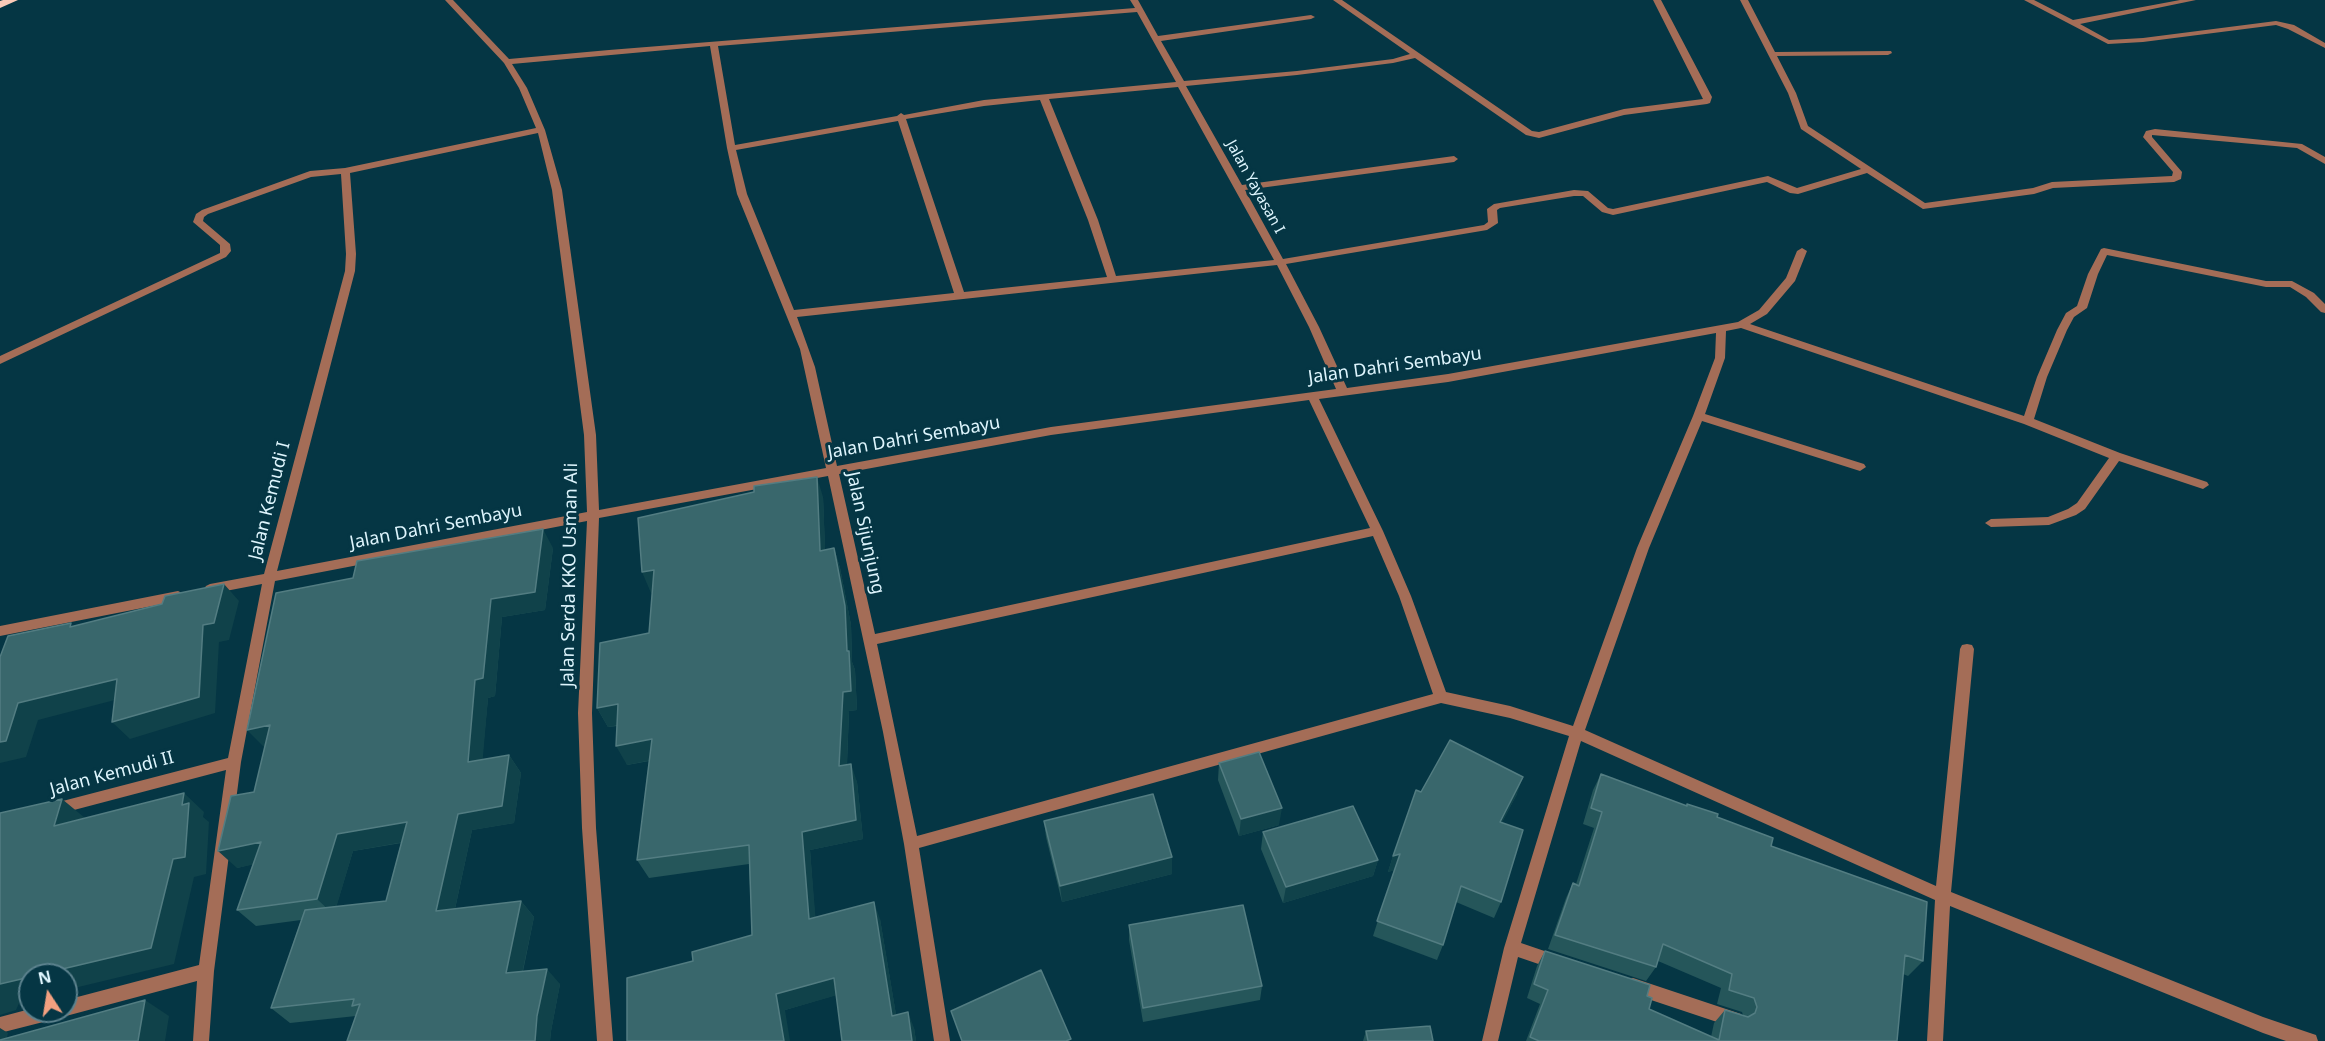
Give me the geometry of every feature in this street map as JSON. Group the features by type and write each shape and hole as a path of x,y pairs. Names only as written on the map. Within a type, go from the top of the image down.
{"highway":[{"path":"0,4 13,0"}],"street":[{"name":"Jalan Serda KKO Usman Ali","path":"449,0 507,62 523,88 541,129 557,190 590,435 593,515 585,713 589,828 605,1041"},
{"name":"Jalan Yayasan I","path":"1134,0 1280,262 1314,327 1343,392"},
{"path":"1337,0 1534,135 1550,134 1624,112 1707,101 1708,97 1657,0"},
{"path":"1744,0 1792,93 1804,127 1919,204 1927,206 2034,191 2052,185 2174,179 2178,177 2177,172 2146,137 2155,132 2299,146 2325,161"},
{"path":"2028,0 2104,41 2116,42 2276,22 2291,27 2325,46"},
{"path":"2072,23 2192,0"},
{"path":"507,62 1140,10"},
{"path":"1156,39 1311,17"},
{"name":"Jalan Sijunjung","path":"714,44 731,148 742,194 805,349 810,367 870,640 911,844 942,1041"},
{"path":"1772,54 1888,53"},
{"path":"731,148 901,116 1043,96 1181,85 1367,64 1415,55"},
{"path":"1043,96 1093,220 1113,281"},
{"path":"901,116 960,296"},
{"path":"0,360 223,255 226,251 225,244 198,222 199,216 205,212 310,174 345,171 541,129"},
{"path":"1239,189 1454,159"},
{"path":"790,314 1280,262 1487,227 1493,223 1492,209 1497,206 1574,193 1590,195 1605,210 1613,212 1768,178 1791,190 1798,191 1867,170"},
{"name":"Jalan Kemudi I","path":"201,1041 206,971 234,762 269,578 312,409 347,288 351,254 345,171"},
{"name":"Jalan Dahri Sembayu","path":"0,631 593,515 1051,431 1448,378 1741,325 1762,312 1785,289 1802,250"},
{"path":"2028,421 2042,377 2062,330 2070,315 2082,308 2093,274 2104,251 2266,284 2294,285 2310,295 2325,310"},
{"path":"1741,325 2028,421 2116,456 2203,485"},
{"path":"1490,1041 1512,948 1576,733 1642,548 1699,416 1720,358 1721,329"},
{"path":"1312,396 1377,531 1405,596 1441,697"},
{"path":"1699,416 1860,467"},
{"path":"1990,523 2049,521 2072,512 2081,506 2116,456"},
{"path":"870,640 1377,531"},
{"path":"1935,1041 1943,896 1967,649"},
{"path":"911,844 1441,697 1510,712 1576,733 1943,896 2230,1012 2310,1041"},
{"name":"Jalan Kemudi II","path":"45,812 234,762"},
{"path":"1512,948 1566,965"},
{"path":"78,1005 206,971"},
{"path":"1620,982 1735,1020"},
{"path":"0,1025 18,1020"}],"building":[{"path":"817,477 820,551 834,548 845,606 851,691 843,692 839,766 851,764 856,820 802,832 809,919 874,902 892,1016 908,1012 912,1041 842,1041 834,978 776,994 784,1041 627,1041 627,978 693,961 692,952 752,935 749,845 637,860 652,739 616,746 618,704 597,708 600,643 649,633 654,570 642,572 638,518 754,492 754,486"},
{"path":"543,529 535,592 491,599 483,678 475,680 468,762 509,755 502,806 458,814 436,911 521,901 506,973 547,969 537,1016 535,1041 347,1041 360,1004 352,1006 354,999 271,1008 305,910 386,901 407,822 337,834 317,899 237,910 261,842 218,851 231,796 254,792 270,725 247,730 276,593 353,578 357,561"},
{"path":"224,584 214,623 203,625 199,697 112,722 117,679 18,703 6,741 0,742 0,657 8,636 71,623 70,627 162,604 165,596"},
{"path":"1450,740 1523,777 1500,822 1523,830 1501,902 1461,886 1443,945 1377,921 1400,854 1393,856 1416,790 1421,792"},
{"path":"1259,752 1282,808 1241,819 1219,763"},
{"path":"1601,774 1687,806 1687,804 1718,814 1717,817 1773,838 1771,846 1927,902 1923,961 1905,955 1897,1041 1539,1041 1530,1037 1548,990 1534,984 1545,951 1650,985 1647,996 1652,998 1649,1009 1719,1040 1725,1010 1748,1017 1755,1013 1757,1007 1754,998 1729,990 1732,974 1663,944 1656,967 1555,935 1573,883 1579,886 1602,812 1591,808"},
{"path":"184,793 182,805 189,803 185,857 173,859 151,948 78,965 78,963 18,963 18,980 0,984 0,813 62,799 54,826"},
{"path":"1153,794 1172,857 1060,886 1044,821"},
{"path":"1353,806 1378,860 1286,887 1263,832"},
{"path":"1243,905 1262,986 1143,1008 1129,925"},
{"path":"1041,970 1071,1039 1066,1041 962,1041 951,1011"},
{"path":"145,1000 138,1041 0,1041 62,1023 78,1023 78,1018"},
{"path":"1430,1026 1433,1041 1368,1041 1366,1031"}]}
